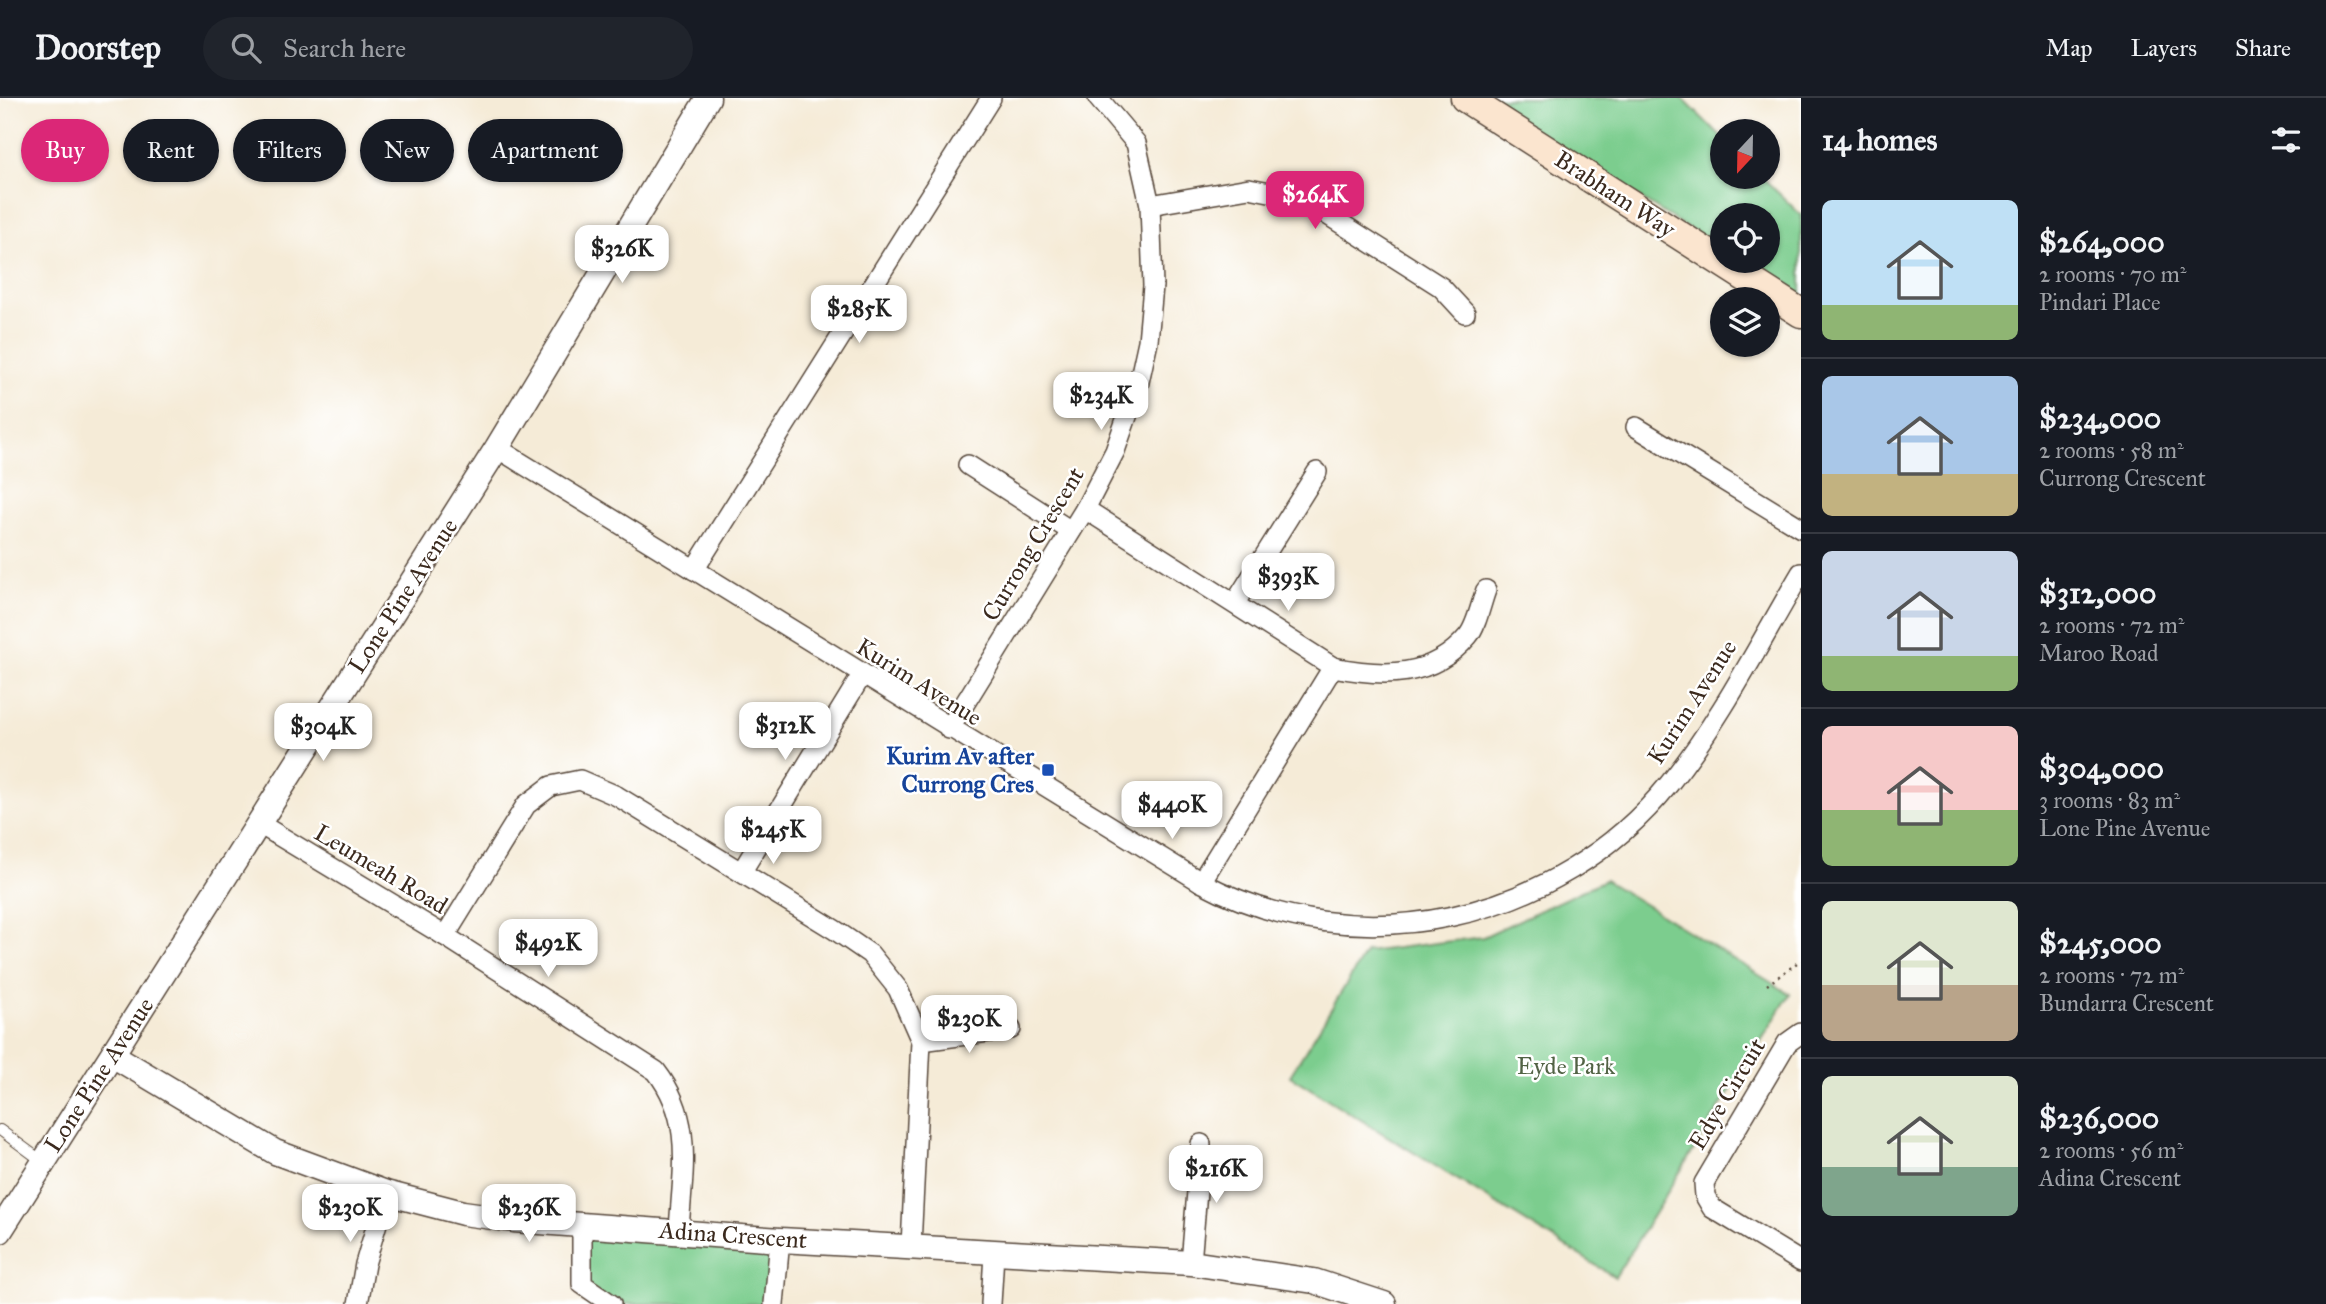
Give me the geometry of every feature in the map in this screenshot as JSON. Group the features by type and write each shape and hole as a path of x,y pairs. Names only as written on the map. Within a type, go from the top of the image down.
{"main road":[{"name":"Brabham Way","path":"1465,98 1801,313"}],"street":[{"name":"Lone Pine Avenue","path":"0,1231 43,1161 114,1056 258,823 497,449 708,98"},
{"path":"694,570 990,98"},
{"name":"Currong Crescent","path":"949,729 1085,509 1115,451 1139,382 1148,341 1153,286 1150,205 1136,143 1098,98"},
{"path":"1150,205 1249,188 1301,198 1441,287 1465,313"},
{"path":"1636,427 1801,528"},
{"name":"Kurim Avenue","path":"497,449 1201,882 1261,909 1354,926 1419,923 1491,907 1547,883 1614,838 1668,786 1697,747 1801,573"},
{"path":"968,465 1071,531"},
{"path":"1235,603 1317,472"},
{"path":"1085,509 1333,667 1374,675 1432,667 1470,635 1486,590"},
{"path":"1201,882 1333,667"},
{"path":"742,871 862,675"},
{"path":"445,936 526,805 551,786 580,780 617,796 742,871 870,954 898,989 921,1041 911,1246"},
{"name":"Leumeah Road","path":"258,823 636,1056 662,1079 671,1090 680,1112 684,1135 679,1231"},
{"path":"921,1041 1011,1029"},
{"name":"Edye Circuit","path":"1801,1033 1787,1043 1704,1183 1705,1196 1712,1208 1801,1262"},
{"name":"Adina Crescent","path":"114,1056 273,1151 386,1193 463,1213 780,1240 1191,1263 1314,1281 1384,1304"},
{"path":"1191,1263 1201,1144"},
{"path":"358,1304 365,1264 386,1193"},
{"path":"582,1225 582,1284 611,1304"},
{"path":"774,1304 780,1240"},
{"path":"991,1304 994,1254"}],"lane":[{"path":"0,1130 43,1161"}],"path":[{"path":"1767,985 1801,960"}],"green space":[{"path":"1482,98 1682,98 1710,126 1710,189 1774,189 1801,215 1801,300 1758,273 1780,273 1780,203 1710,203 1710,242"},
{"name":"Eyde Park","path":"1605,880 1790,994 1615,1277 1290,1076 1366,952 1483,937"},
{"path":"582,1225 780,1240 774,1304 611,1304 587,1289"}],"place":[{"name":"Kurim Av after Currong Cres","path":"1048,770"}]}
